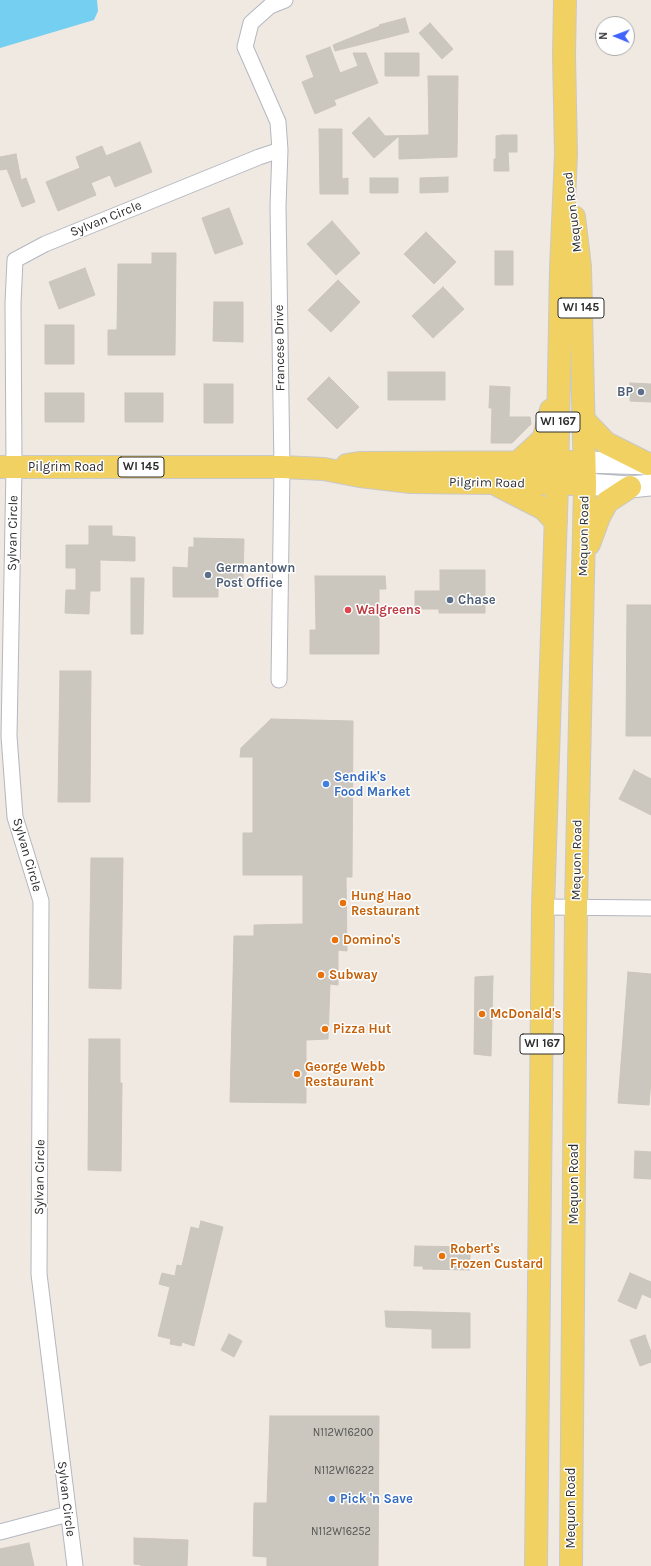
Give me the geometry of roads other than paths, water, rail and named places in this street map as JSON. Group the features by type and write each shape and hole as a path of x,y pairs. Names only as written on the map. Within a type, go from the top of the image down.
{"main road":[{"name":"Mequon Road","path":"536,1566 543,907 558,462 561,269 566,154 564,55 565,0"},
{"name":"Mequon Road","path":"566,154 580,267 585,462 576,907 571,1566"},
{"name":"WI 145","path":"518,462 537,446 544,437 559,382"},
{"path":"583,560 599,517 607,502 645,475 606,443 584,420"},
{"name":"Pilgrim Road","path":"7,467 282,467 324,469 360,476 411,482 451,472 518,462 585,462"},
{"name":"Pilgrim Road","path":"451,472 493,483 585,484"},
{"path":"493,483 544,509 556,522"}],"street":[{"name":"Francese Drive","path":"279,680 282,467 278,206 280,150 278,122 245,47 251,23 270,6 285,0"},
{"name":"Sylvan Circle","path":"75,1566 39,1274 41,901 15,817 5,736 7,467 15,260 45,244 259,157 280,150"},
{"name":"Pilgrim Road","path":"585,462 645,475"},
{"name":"Pilgrim Road","path":"585,484 645,475"},
{"path":"543,907 651,908"},
{"path":"0,1532 68,1514"}],"water":[{"path":"0,0 97,0 98,11 94,20 0,48"}],"place":[{"name":"BP","path":"641,392"},
{"name":"Germantown Post Office","path":"208,575"},
{"name":"Chase","path":"450,600"},
{"name":"Walgreens","path":"348,610"},
{"name":"Sendik's Food Market","path":"326,784"},
{"name":"Hung Hao Restaurant","path":"343,903"},
{"name":"Domino's","path":"335,940"},
{"name":"Subway","path":"321,975"},
{"name":"McDonald's","path":"482,1014"},
{"name":"Pizza Hut","path":"325,1029"},
{"name":"George Webb Restaurant","path":"297,1074"},
{"name":"Robert's Frozen Custard","path":"442,1256"},
{"name":"Pick 'n Save","path":"332,1499"}]}
